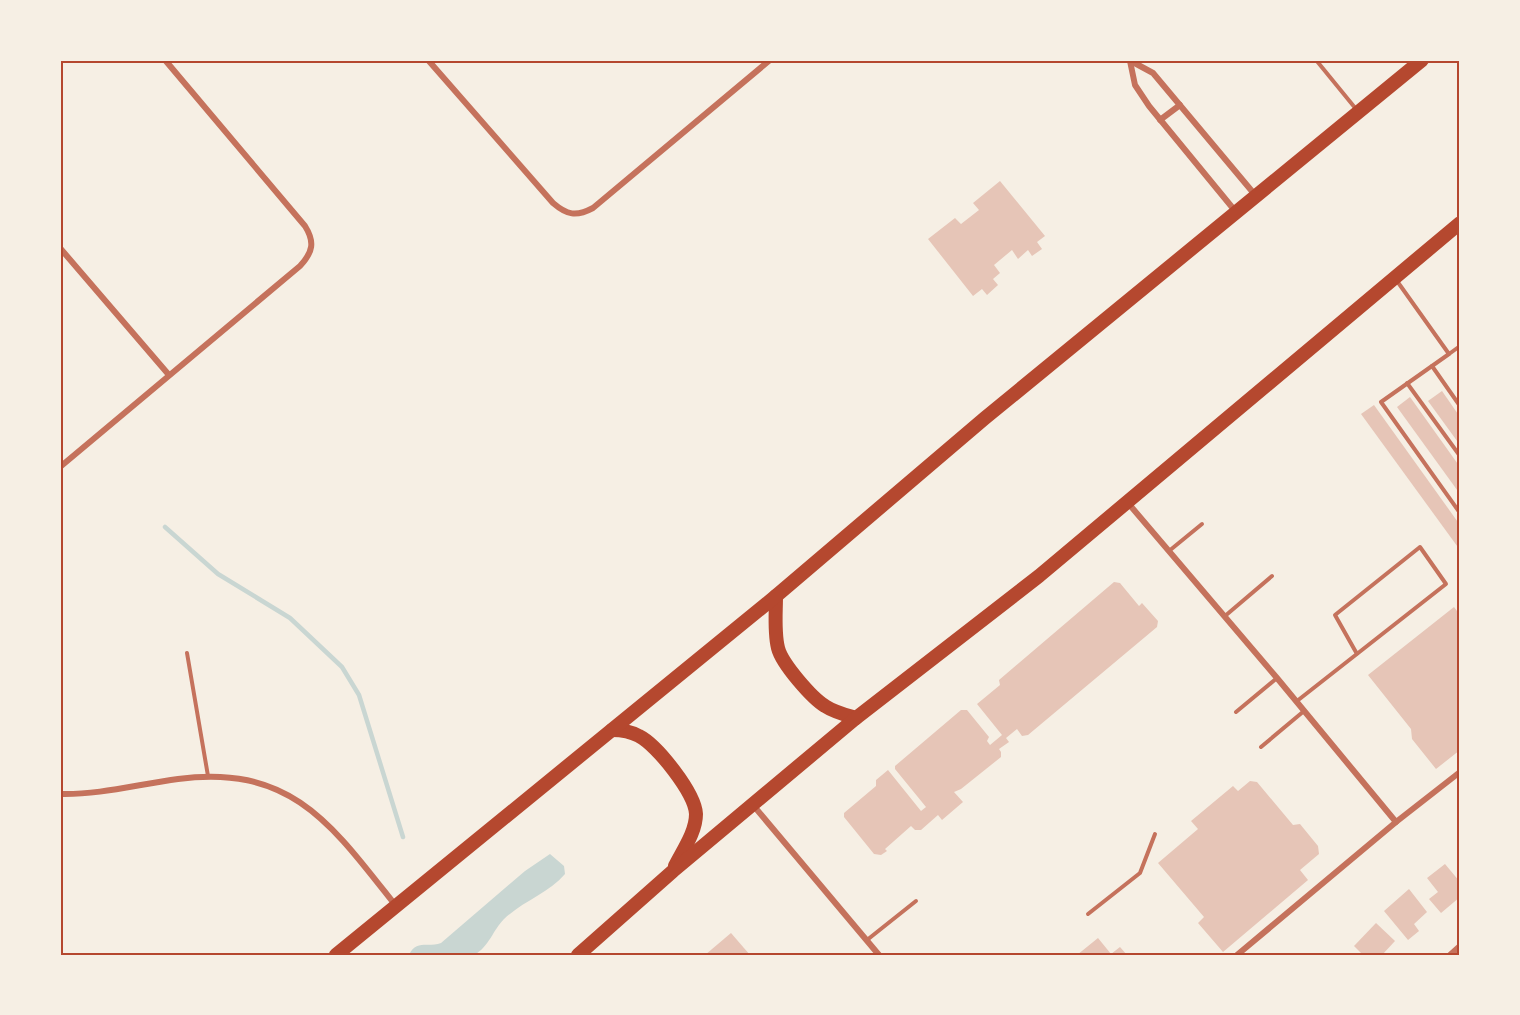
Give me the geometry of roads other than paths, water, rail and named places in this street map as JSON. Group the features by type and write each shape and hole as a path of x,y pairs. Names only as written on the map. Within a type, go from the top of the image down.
{"highway":[{"path":"336,955 776,596 985,418 1422,60"},
{"path":"578,955 673,871 856,718 1039,576 1460,223"},
{"path":"776,596 776,636 785,662 826,707 856,718"},
{"path":"612,730 628,730 650,742 687,788 694,802 696,815 693,829 673,871"}],"street":[{"path":"60,467 300,266 308,258 313,247 305,226 165,60"},
{"path":"428,60 553,203 561,210 573,215 592,208 770,60"},
{"path":"1130,60 1153,73 1256,196"},
{"path":"1130,60 1135,85 1160,120 1236,212"},
{"path":"1160,120 1180,105"},
{"path":"60,248 169,375"},
{"path":"1127,503 1277,678 1396,822"},
{"path":"1237,955 1396,822 1460,772"},
{"path":"60,794 103,791 207,776 235,777 256,782 286,794 325,820 396,906"},
{"path":"753,805 879,955"},
{"path":"1450,955 1460,946"}],"lane":[{"path":"1316,60 1358,112"},
{"path":"1395,278 1449,354"},
{"path":"1460,354 1458,347 1381,402 1460,513"},
{"path":"1432,366 1460,405"},
{"path":"1407,383 1460,456"},
{"path":"1169,551 1202,524"},
{"path":"1296,702 1446,584 1420,547 1335,615 1357,654"},
{"path":"1224,616 1272,576"},
{"path":"187,653 207,776"},
{"path":"1236,712 1277,678"},
{"path":"1261,747 1304,711"},
{"path":"1088,914 1140,873 1155,834"},
{"path":"867,941 916,900"}],"waterway":[{"path":"165,527 218,574 290,618 342,667 359,695 403,837"}]}
